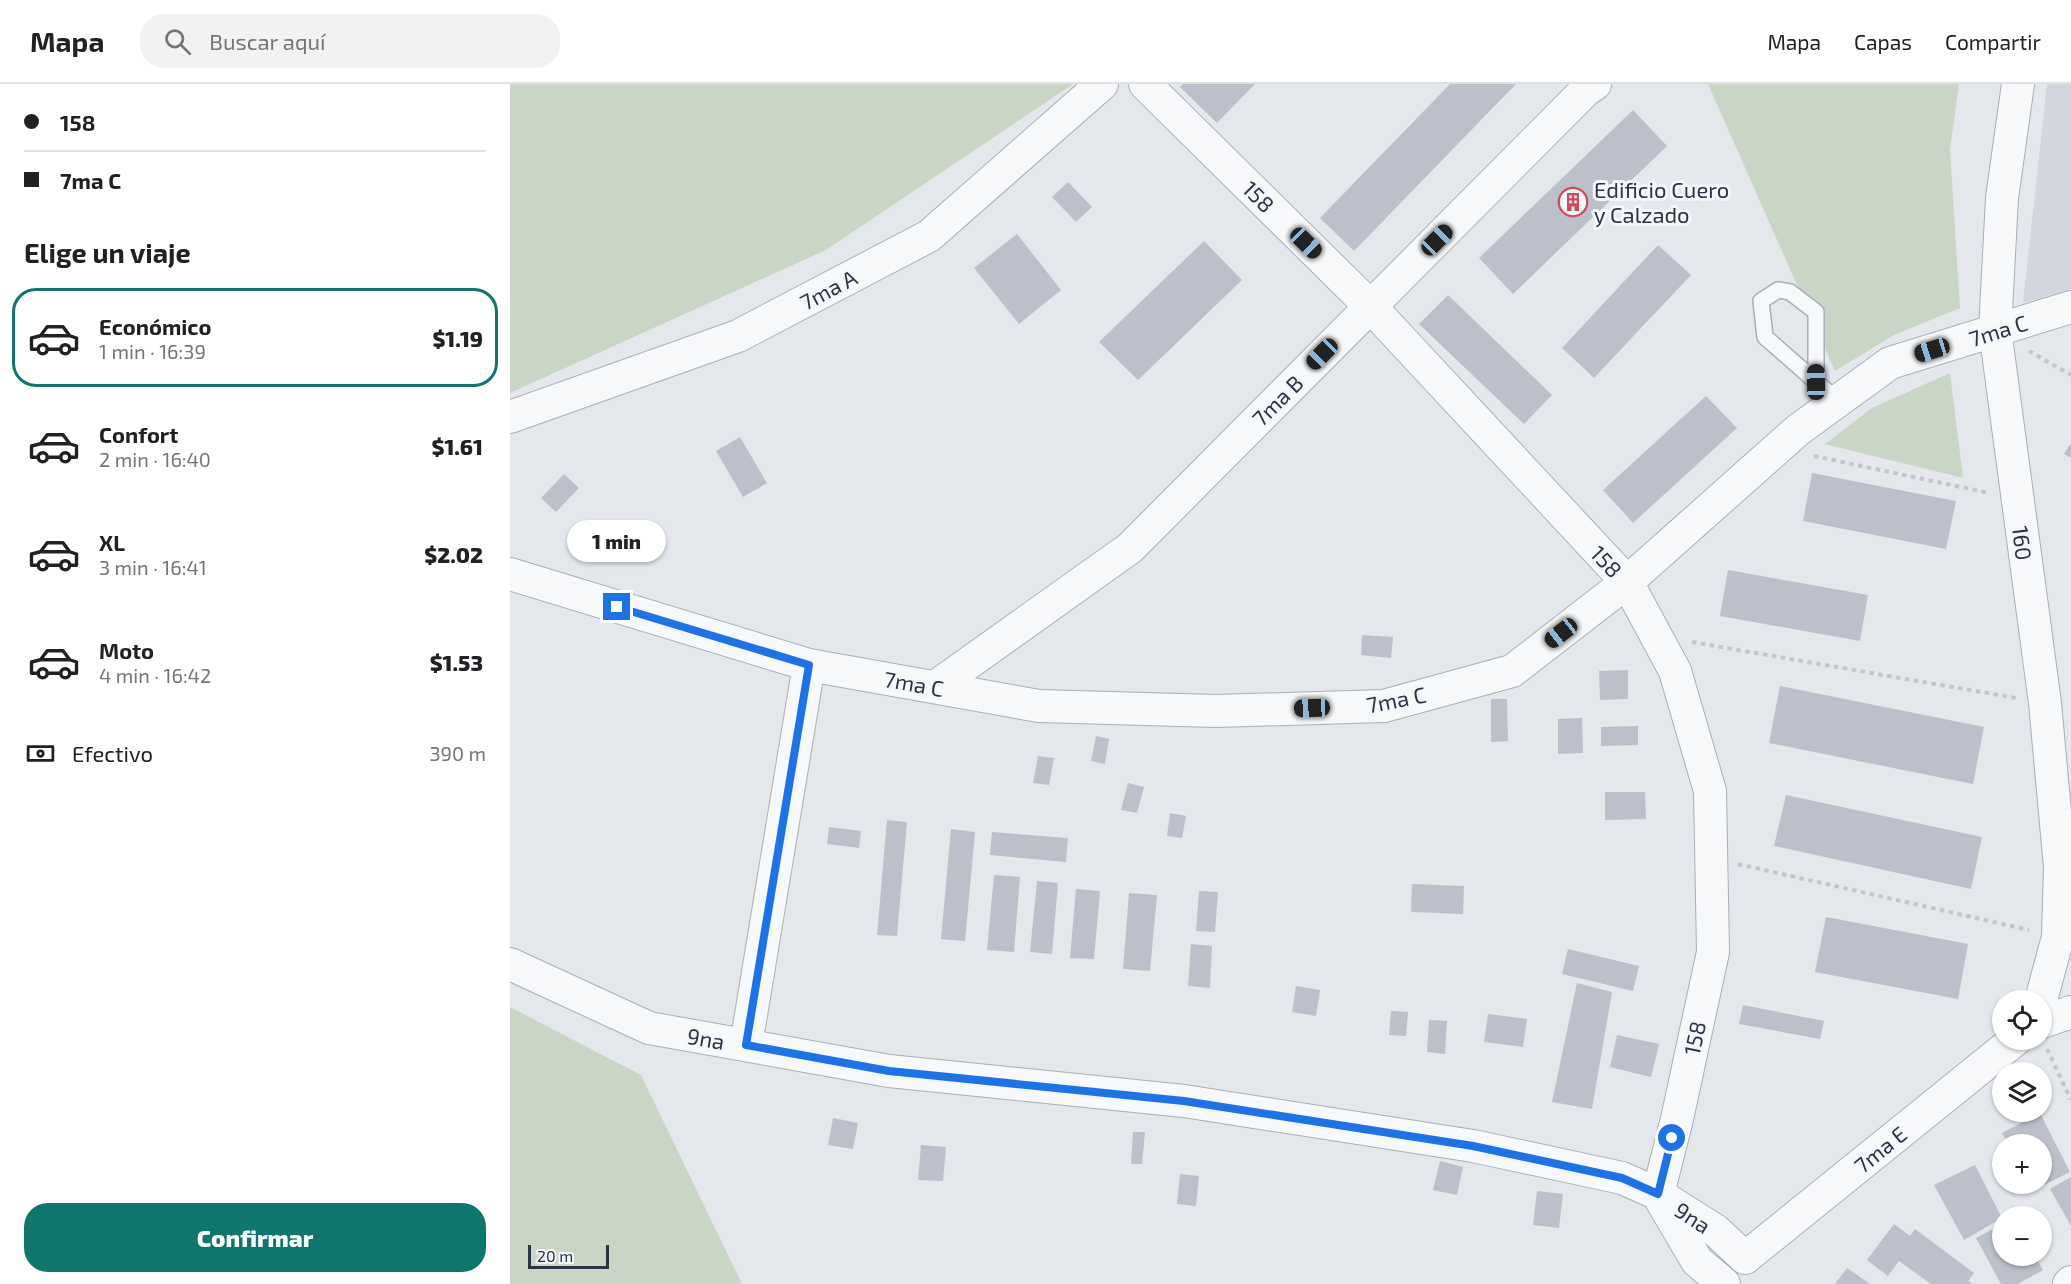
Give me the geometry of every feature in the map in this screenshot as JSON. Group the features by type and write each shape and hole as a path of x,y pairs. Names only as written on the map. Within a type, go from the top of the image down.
{"street":[{"name":"7ma A","path":"510,417 738,336 929,236 1102,84"},
{"name":"158","path":"1145,84 1370,306 1627,582 1675,671 1710,791 1713,952 1658,1194"},
{"name":"7ma B","path":"935,687 1130,548 1586,90 1595,84"},
{"name":"160","path":"2018,84 2002,198 1995,330 2045,703 2060,867 2058,937 2044,990"},
{"name":"7ma C","path":"510,574 809,665 1039,706 1216,711 1384,706 1512,671 1627,582 1798,430 1827,392 1890,363 2071,307"},
{"path":"746,1045 809,665"},
{"name":"9na","path":"510,964 649,1028 889,1071 1184,1101 1473,1146 1622,1178 1658,1194 1715,1230 1745,1271"},
{"path":"2052,1028 2071,1012"},
{"name":"7ma E","path":"1745,1271 2003,1050"},
{"path":"1658,1194 1697,1261 1724,1284"}],"lane":[{"path":"1778,290 1790,292 1816,312 1827,392 1765,337 1761,301 1778,290"}],"path":[{"path":"1995,330 2071,375"},
{"path":"1778,448 2017,499"},
{"path":"1656,636 2045,703"},
{"path":"1711,857 2058,937"},
{"path":"2050,1050 2071,1100"}],"shaded area":[{"path":"2047,84 2071,84 2071,289 2023,303"}],"green space":[{"path":"510,84 1073,84 826,250 510,393"},
{"path":"1708,84 1959,84 1950,150 1960,308 1894,335 1835,371"},
{"path":"1950,373 1963,478 1825,444 1872,408"},
{"path":"510,1007 641,1075 742,1284 510,1284"}],"building":[{"path":"1183,84 1255,84 1217,123 1180,87"},
{"path":"1450,84 1516,84 1354,251 1320,218"},
{"name":"Edificio Cuero y Calzado","path":"1633,110 1667,146 1513,294 1479,258"},
{"path":"1068,182 1092,207 1076,222 1052,197"},
{"path":"1017,234 1061,290 1019,324 974,268"},
{"path":"1204,241 1242,280 1138,380 1099,342"},
{"path":"1658,245 1691,275 1594,378 1562,348"},
{"path":"1448,295 1552,395 1524,424 1419,324"},
{"path":"1706,396 1737,428 1633,523 1603,490"},
{"path":"740,437 767,483 743,497 716,451"},
{"path":"2071,443 2071,458 2064,454"},
{"path":"1812,473 1956,501 1946,549 1803,521"},
{"path":"564,474 579,488 556,512 541,498"},
{"path":"1728,570 1868,595 1860,641 1720,616"},
{"path":"1362,635 1393,637 1391,658 1361,655"},
{"path":"1628,670 1628,699 1600,700 1599,671"},
{"path":"1780,686 1984,727 1973,784 1769,743"},
{"path":"1491,699 1507,699 1508,741 1491,742"},
{"path":"1582,718 1583,753 1558,754 1558,719"},
{"path":"1638,726 1638,745 1601,746 1601,727"},
{"path":"1096,736 1109,739 1105,764 1091,761"},
{"path":"1038,756 1054,758 1049,785 1033,783"},
{"path":"1128,783 1144,787 1137,813 1121,810"},
{"path":"1605,792 1645,792 1646,819 1605,820"},
{"path":"1786,795 1982,837 1971,889 1774,846"},
{"path":"1170,813 1186,816 1182,838 1167,836"},
{"path":"887,820 907,822 897,936 877,935"},
{"path":"829,827 861,831 859,848 827,844"},
{"path":"951,829 975,832 965,941 941,939"},
{"path":"992,832 1068,838 1066,862 990,855"},
{"path":"994,875 1020,877 1014,952 987,950"},
{"path":"1037,881 1058,883 1052,954 1030,952"},
{"path":"1412,884 1464,886 1463,914 1411,912"},
{"path":"1076,889 1100,891 1094,959 1070,958"},
{"path":"1199,891 1218,892 1215,932 1196,931"},
{"path":"1129,893 1157,895 1150,971 1123,969"},
{"path":"1826,917 1968,944 1958,999 1815,972"},
{"path":"1191,944 1212,946 1210,988 1188,986"},
{"path":"1568,949 1639,966 1633,991 1562,974"},
{"path":"1577,983 1612,992 1592,1109 1552,1102"},
{"path":"1296,986 1320,990 1316,1016 1292,1012"},
{"path":"1743,1005 1824,1021 1820,1039 1739,1024"},
{"path":"1391,1011 1408,1012 1406,1036 1389,1035"},
{"path":"1488,1014 1527,1019 1523,1047 1484,1042"},
{"path":"1429,1020 1447,1021 1445,1054 1427,1052"},
{"path":"1617,1035 1659,1044 1651,1077 1610,1067"},
{"path":"833,1118 858,1123 853,1149 828,1145"},
{"path":"2023,1122 2045,1122 2051,1134 2003,1134"},
{"path":"1133,1132 1145,1132 1142,1164 1131,1164"},
{"path":"2052,1137 2070,1172 2052,1181"},
{"path":"921,1145 946,1147 943,1181 918,1180"},
{"path":"1440,1161 1463,1167 1457,1195 1433,1190"},
{"path":"1975,1165 1996,1206 1992,1206 1992,1224 1964,1240 1934,1185"},
{"path":"1180,1174 1199,1176 1196,1206 1177,1204"},
{"path":"2071,1177 2071,1226 2052,1193 2052,1188"},
{"path":"1537,1191 1563,1194 1559,1228 1533,1225"},
{"path":"1894,1224 1910,1236 1915,1229 1974,1273 1968,1281 1972,1284 1931,1284 1899,1261 1888,1276 1867,1260"},
{"path":"1992,1229 1992,1266 2041,1266 2043,1270 2018,1284 2001,1284 1976,1238"},
{"path":"1847,1268 1870,1284 1835,1284"}],"place":[{"name":"Edificio Cuero y Calzado","path":"1573,202"}],"route":[{"path":"617,607 809,665 746,1045 889,1071 1184,1101 1473,1146 1622,1178 1658,1194 1672,1138"}]}
